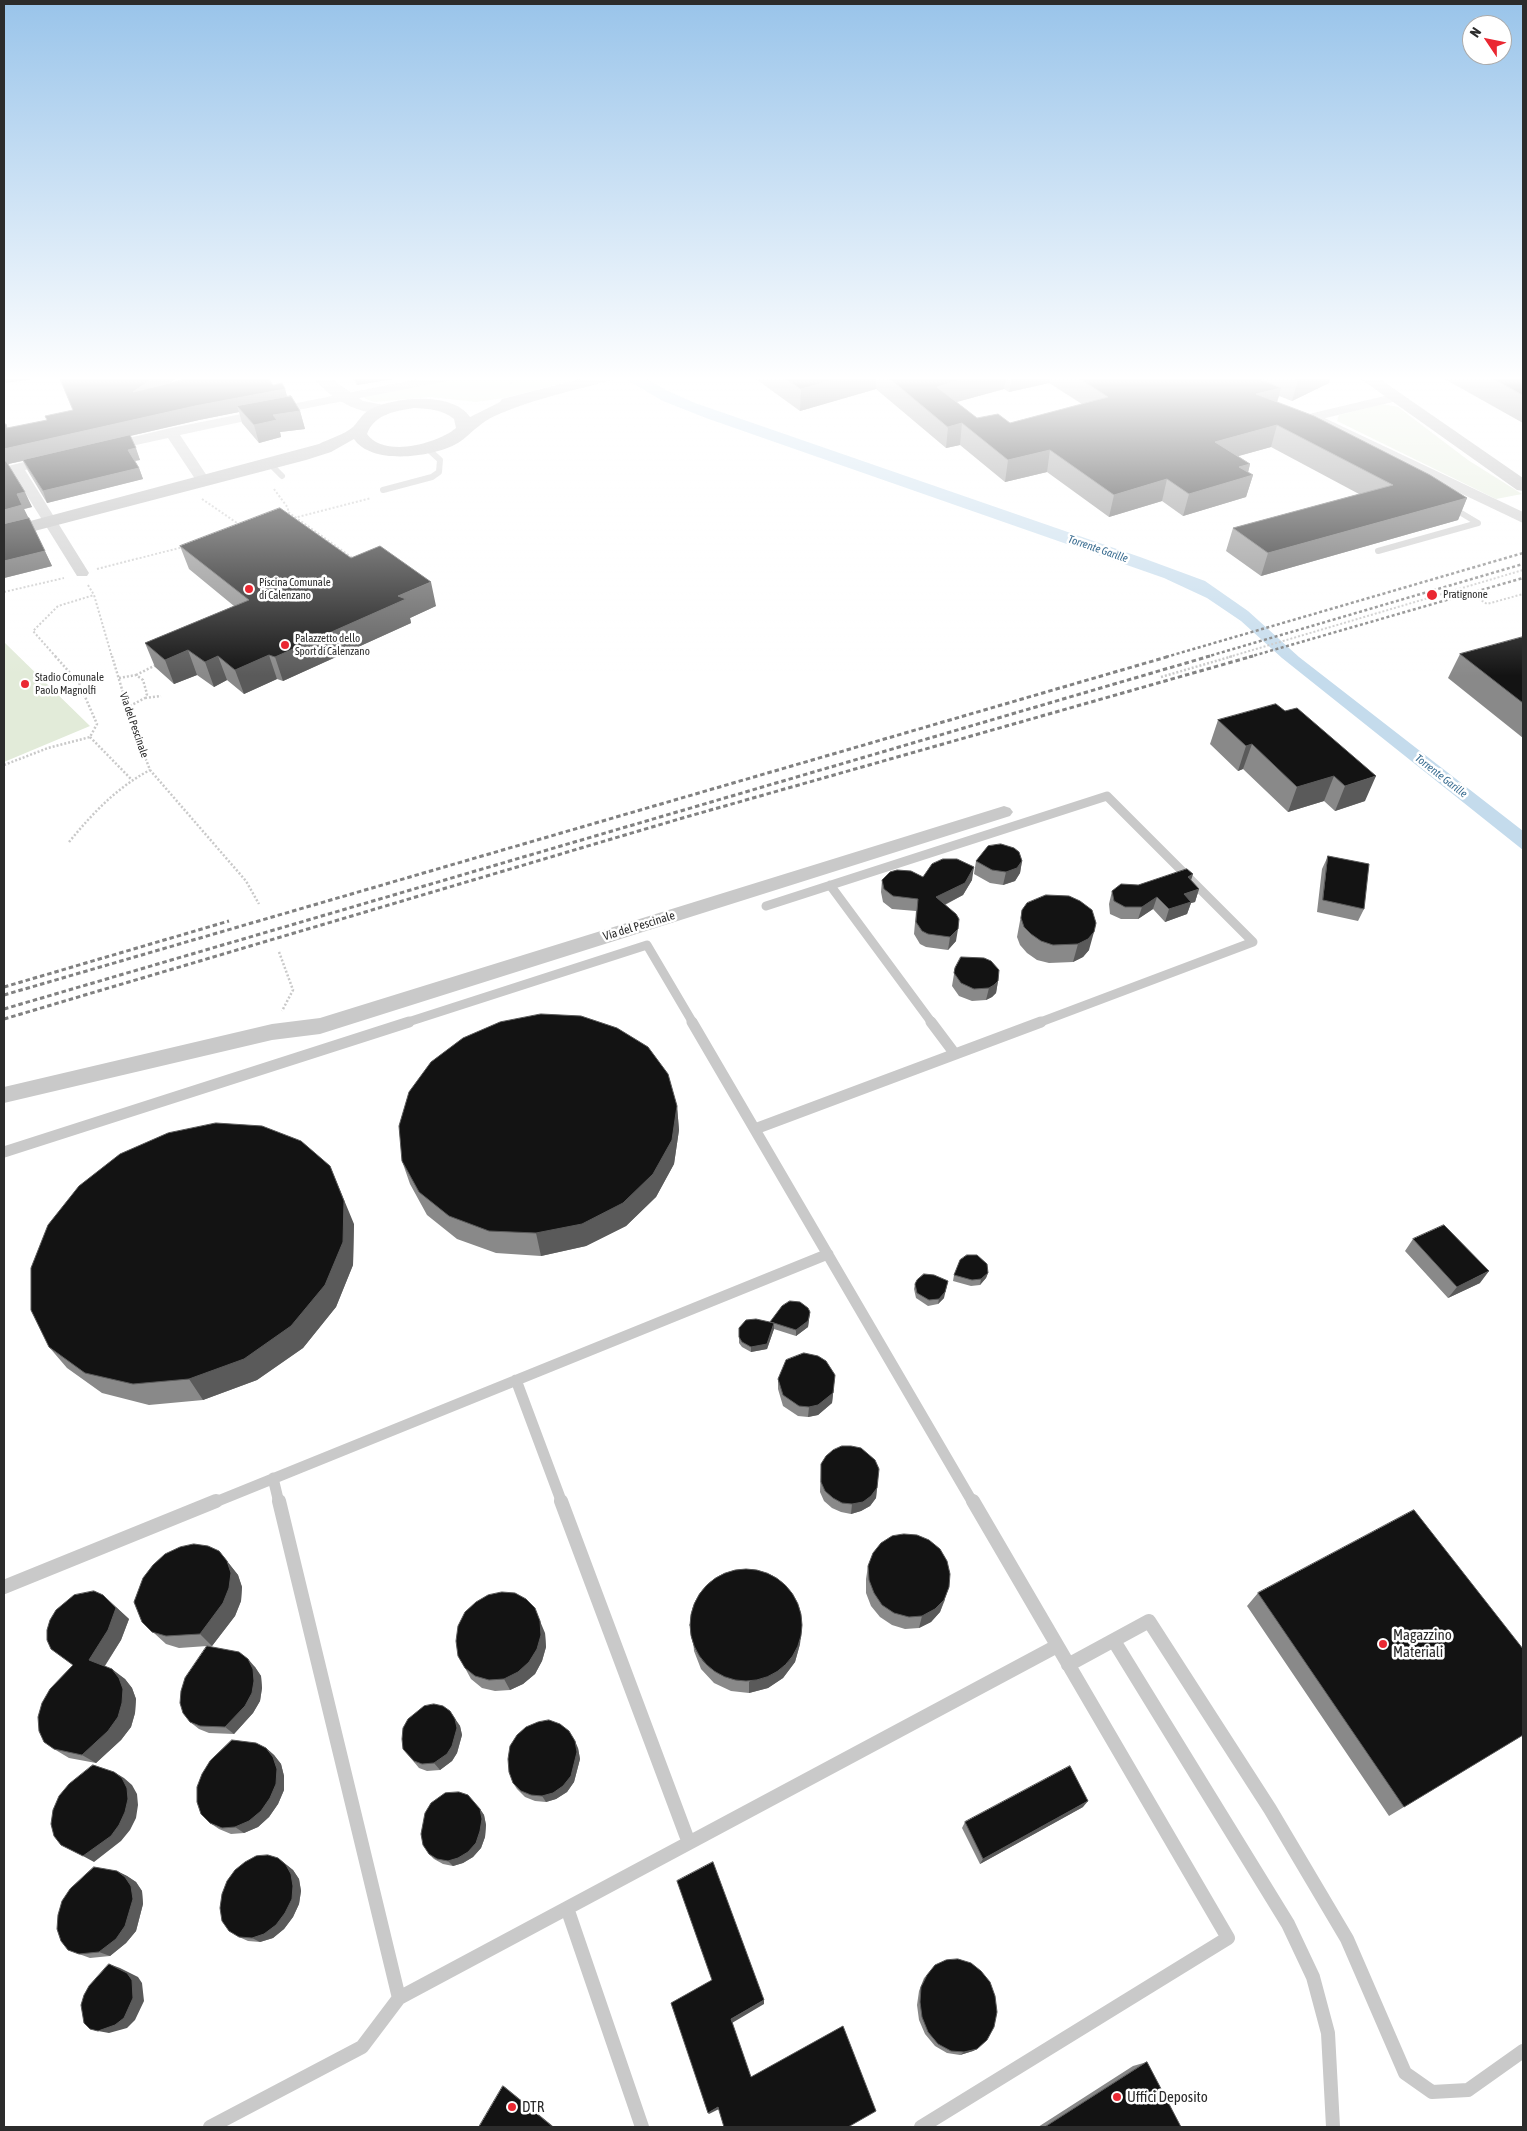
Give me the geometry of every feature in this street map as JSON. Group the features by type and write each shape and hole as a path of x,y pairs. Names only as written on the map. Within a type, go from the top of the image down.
{"main road":[{"path":"4,534 51,522 202,490 253,476"},
{"path":"1509,476 1523,486"}],"street":[{"path":"16,476 51,522 82,573"},
{"path":"195,476 202,490"},
{"path":"1428,476 1450,488 1523,518"},
{"name":"Via del Pescinale","path":"4,1095 272,1032 320,1026 1004,812"}],"lane":[{"path":"382,490 434,476"},
{"path":"1378,551 1478,523 1447,504"},
{"path":"755,1130 1253,942 1107,796 766,906"},
{"path":"830,885 955,1054"},
{"path":"4,1152 647,945 1228,1938 921,2127"},
{"path":"4,1587 828,1254"},
{"path":"516,1380 690,1843"},
{"path":"274,1478 398,1998"},
{"path":"1068,1665 1149,1622 1270,1809 1347,1939 1405,2073 1432,2092 1468,2090 1523,2051"},
{"path":"1114,1641 1288,1924 1313,1977 1328,2033 1333,2127"},
{"path":"210,2127 362,2047 398,1998 1057,1646"},
{"path":"568,1908 642,2127"}],"path":[{"path":"274,488 288,508 288,512 357,562"},
{"path":"202,490 241,526"},
{"path":"288,520 371,498"},
{"path":"4,592 191,545"},
{"path":"1470,586 1523,570"},
{"name":"Via del Pescinale","path":"82,573 94,595 128,707 150,770 246,881 259,904"},
{"path":"1161,676 1484,582"},
{"path":"1440,594 1455,590"},
{"path":"1475,596 1487,604 1523,594"},
{"path":"4,766 48,748 90,737 97,724 79,683 33,631 58,606 94,595"},
{"path":"119,678 136,675 159,663"},
{"path":"136,675 143,680 147,694 145,698"},
{"path":"128,707 145,698 161,696"},
{"path":"90,737 131,779"},
{"path":"69,842 106,798 131,779 150,770"},
{"path":"272,1032 294,990 279,952"}],"green space":[{"path":"1450,476 1494,476 1522,494 1496,499"},
{"name":"Stadio Comunale Paolo Magnolfi","path":"4,642 90,726 4,762"}],"water":[{"name":"Torrente Garille","path":"873,476 907,476 1205,581 1248,611 1299,657 1523,831 1523,850 1282,658 1241,621 1207,598 1164,578"}],"building":[{"path":"4,476 15,476 25,492 17,494 22,505 4,510"},
{"path":"34,476 104,476 43,491"},
{"path":"1088,476 1248,476 1189,494 1167,479 1114,495"},
{"path":"1376,476 1432,476 1467,498 1268,553 1233,528 1393,485"},
{"path":"280,508 351,558 380,546 431,582 398,596 406,599 275,657 269,655 235,670 218,656 205,662 188,650 165,660 145,643 249,600 180,546"},
{"path":"29,518 45,551 4,561 4,524"},
{"path":"1523,637 1523,703 1460,654"},
{"path":"1276,704 1285,711 1297,708 1376,776 1345,786 1334,776 1297,787 1252,744 1246,746 1218,720"},
{"path":"1001,844 1014,848 1019,852 1022,861 1017,868 1006,872 992,870 976,861 988,846"},
{"path":"1328,856 1369,864 1364,909 1323,900"},
{"path":"943,859 957,859 974,867 965,883 936,897 956,914 959,919 958,929 950,937 928,934 922,931 916,922 918,899 893,896 884,889 882,880 890,872 897,870 911,871 923,877 932,864"},
{"path":"1187,869 1193,874 1188,877 1199,889 1184,894 1191,902 1169,909 1157,897 1142,907 1125,907 1114,901 1112,891 1121,884 1138,885"},
{"path":"1046,895 1069,896 1092,910 1096,923 1094,932 1088,939 1078,944 1053,945 1041,941 1024,927 1021,918 1022,910 1027,903"},
{"path":"961,957 984,958 991,961 999,970 998,981 989,988 974,989 961,983 954,973"},
{"path":"541,1014 581,1016 617,1028 648,1047 668,1074 677,1106 672,1140 653,1174 623,1203 582,1224 536,1233 489,1231 449,1216 419,1192 402,1161 399,1126 409,1092 431,1062 463,1038 500,1022"},
{"path":"216,1123 262,1126 301,1141 330,1166 344,1201 343,1242 325,1285 291,1326 244,1359 189,1379 133,1384 85,1373 49,1347 31,1310 31,1268 48,1225 79,1186 120,1154 168,1133"},
{"path":"1444,1225 1489,1271 1457,1287 1413,1239"},
{"path":"967,1255 977,1255 987,1264 988,1273 981,1279 972,1280 954,1275 960,1260"},
{"path":"924,1274 934,1275 948,1281 945,1292 939,1299 929,1300 917,1293 915,1284"},
{"path":"790,1301 800,1302 810,1312 808,1321 796,1330 770,1322 782,1306"},
{"path":"756,1319 774,1323 767,1344 751,1347 742,1342 739,1337 739,1328 746,1320"},
{"path":"804,1353 818,1356 826,1361 835,1375 833,1393 818,1405 809,1407 799,1406 783,1395 778,1379 786,1360"},
{"path":"842,1446 861,1448 875,1460 879,1469 877,1488 863,1502 842,1503 825,1491 821,1482 821,1464 833,1450"},
{"name":"Magazzino Materiali","path":"1414,1510 1523,1649 1523,1735 1404,1807 1258,1593"},
{"path":"904,1534 917,1535 929,1540 940,1549 947,1561 950,1574 949,1587 944,1600 935,1609 922,1616 909,1617 894,1613 882,1605 874,1593 869,1580 868,1566 873,1553 881,1543 892,1536"},
{"path":"194,1544 208,1546 219,1551 227,1561 231,1573 229,1588 223,1603 200,1634 166,1636 152,1632 142,1622 134,1602 143,1578 165,1554 180,1547"},
{"path":"746,1569 757,1570 767,1574 785,1586 797,1604 801,1614 801,1636 797,1646 785,1664 767,1676 757,1680 746,1681 735,1680 725,1676 707,1664 695,1646 691,1636 690,1625 691,1614 695,1604 707,1586 725,1574 735,1570"},
{"path":"94,1591 103,1595 116,1608 108,1630 89,1660 112,1669 119,1678 123,1689 122,1703 118,1717 108,1731 82,1755 54,1749 44,1742 39,1731 38,1717 42,1703 50,1689 73,1665 51,1649 47,1640 50,1620 56,1610 74,1595"},
{"path":"502,1592 515,1593 526,1599 535,1608 540,1621 541,1635 537,1649 529,1662 518,1672 504,1679 489,1680 475,1676 465,1668 458,1656 456,1641 458,1626 465,1612 476,1602 488,1595"},
{"path":"207,1646 239,1652 248,1659 253,1669 252,1693 245,1706 225,1727 200,1726 190,1722 183,1713 180,1703 185,1678"},
{"path":"434,1704 443,1706 450,1711 455,1719 457,1728 452,1746 447,1754 434,1763 422,1764 414,1761 403,1749 403,1728 408,1719 424,1706"},
{"path":"549,1720 560,1724 569,1731 575,1741 577,1752 571,1776 563,1786 553,1793 542,1796 531,1795 521,1791 513,1783 509,1772 510,1746 517,1735 526,1727"},
{"path":"232,1740 256,1743 266,1748 273,1757 277,1769 276,1784 270,1798 261,1811 249,1821 235,1827 222,1828 210,1823 201,1814 197,1802 197,1787 210,1761"},
{"path":"93,1765 114,1772 122,1778 127,1788 128,1799 125,1812 111,1836 83,1856 61,1845 54,1836 51,1824 53,1810 59,1796 69,1784"},
{"path":"1070,1766 1088,1801 983,1859 965,1822"},
{"path":"459,1792 468,1795 480,1809 482,1819 480,1831 476,1843 468,1852 448,1861 437,1859 429,1854 423,1845 421,1834 425,1813 431,1803 445,1793"},
{"path":"268,1855 278,1858 286,1865 291,1874 293,1886 292,1899 276,1925 264,1934 252,1938 239,1937 229,1931 222,1921 220,1908 222,1894 227,1881 235,1870 256,1856"},
{"path":"713,1862 764,2000 731,2019 751,2077 843,2026 876,2111 848,2127 724,2127 718,2107 708,2113 671,2003 712,1980 677,1881"},
{"path":"94,1867 117,1871 125,1877 131,1886 133,1899 125,1926 116,1939 99,1952 79,1954 68,1950 61,1941 57,1929 58,1915 62,1901 70,1889"},
{"path":"958,1959 971,1963 990,1982 995,1996 997,2012 994,2027 987,2040 977,2049 964,2052 951,2051 938,2044 928,2032 922,2017 920,2002 921,1987 935,1965 946,1960"},
{"path":"109,1964 127,1973 132,1980 133,1998 124,2018 115,2025 98,2031 90,2029 84,2023 81,2005 89,1986"},
{"name":"Uffici Deposito","path":"1147,2062 1181,2127 1045,2127"},
{"name":"DTR","path":"503,2086 553,2127 479,2127"}],"railway":[{"path":"1166,657 1523,553"},
{"path":"1206,657 1523,564"},
{"path":"1249,657 1523,578"},
{"path":"4,995 1170,656"},
{"path":"4,1009 1210,656"},
{"path":"4,1019 679,819 1253,656"},
{"path":"4,987 229,921"}],"place":[{"name":"Piscina Comunale di Calenzano","path":"249,589"},
{"name":"Pratignone","path":"1432,595"},
{"name":"Palazzetto dello Sport di Calenzano","path":"285,645"},
{"name":"Stadio Comunale Paolo Magnolfi","path":"25,684"},
{"name":"Magazzino Materiali","path":"1383,1644"},
{"name":"Uffici Deposito","path":"1117,2097"},
{"name":"DTR","path":"512,2107"}]}
